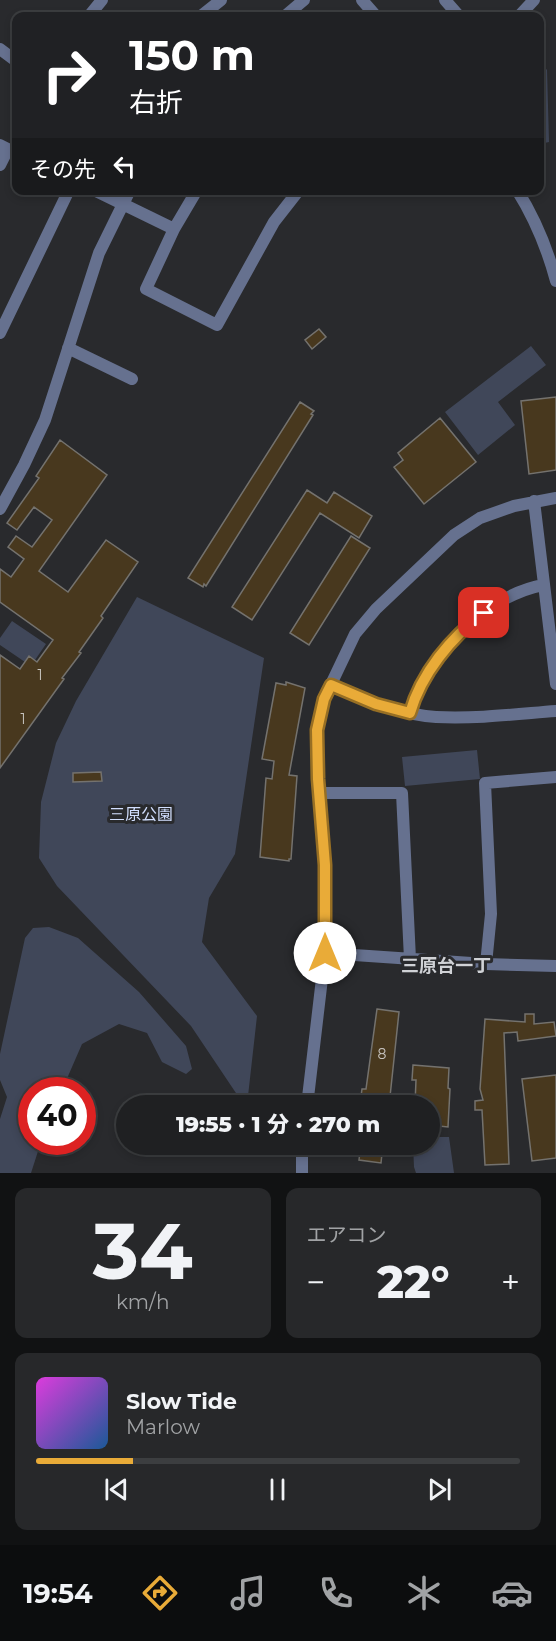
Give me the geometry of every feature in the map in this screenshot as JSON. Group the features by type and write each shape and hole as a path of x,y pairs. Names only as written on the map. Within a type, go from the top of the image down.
{"street":[{"path":"92,12 102,0"},
{"path":"206,12 221,0"},
{"path":"290,12 304,0"},
{"path":"362,0 372,12"},
{"path":"445,0 456,12"},
{"path":"523,12 534,0"},
{"path":"0,165 8,149"},
{"path":"0,333 67,195"},
{"path":"104,195 174,229"},
{"path":"0,509 45,420 99,253 128,195"},
{"path":"194,195 174,229 146,289 217,325 274,222 295,195"},
{"path":"520,195 547,254 556,281"},
{"path":"68,348 132,379"},
{"path":"308,1095 325,953 325,865 317,730 324,699 355,634 376,609 454,535 480,518 514,506 556,498"},
{"path":"534,501 556,684"},
{"path":"410,713 415,694 441,654 468,624 500,602 526,588 543,585"},
{"path":"331,685 376,704 435,717 556,711"},
{"path":"486,964 492,914 485,783 556,777"},
{"path":"319,794 402,794 410,959"},
{"path":"325,953 486,964 556,966"},
{"path":"302,1155 302,1173"}],"green space":[{"path":"547,69 549,142 544,143 544,72"},
{"path":"531,346 546,365 498,402 515,425 478,455 445,412"},
{"name":"三原公園","path":"137,597 264,658 235,854 209,898 202,942 257,1016 248,1095 237,1095 191,1026 57,886 39,858 41,802 56,743 76,701"},
{"path":"12,621 46,644 35,660 29,656 25,662 0,645 0,638"},
{"path":"477,750 480,779 405,786 402,757"},
{"path":"49,927 78,938 139,992 186,1046 192,1069 186,1074 162,1062 147,1033 119,1024 82,1044 68,1077 18,1077 18,1155 37,1155 31,1173 0,1173 0,1119 7,1097 0,1080 0,1054 25,938 33,928"},
{"path":"440,1137 449,1137 454,1173 416,1173 413,1155 440,1155"}],"building":[{"path":"319,329 326,337 312,349 305,340"},
{"path":"556,397 556,470 529,474 521,401"},
{"path":"300,402 314,411 311,414 313,415 206,586 204,584 203,587 188,578"},
{"path":"440,418 476,462 424,504 394,467 403,460 398,453"},
{"path":"60,440 107,475 39,571 68,592 106,540 138,562 101,616 103,618 62,678 64,679 0,768 0,655 20,669 29,656 37,662 53,640 0,602 0,569 11,577 24,559 8,547 16,536 32,547 52,520 34,507 17,530 7,523 39,478 36,476"},
{"path":"307,490 327,503 334,492 372,516 359,538 320,513 252,620 232,607"},
{"path":"351,536 370,548 309,645 290,633"},
{"path":"286,682 305,688 289,775 297,776 291,859 289,861 260,857 266,778 272,779 274,761 262,759 276,683 286,685"},
{"path":"101,772 102,781 73,782 73,773"},
{"path":"377,1009 399,1012 390,1095 361,1095 362,1089 366,1089"},
{"path":"525,1014 534,1014 534,1024 554,1022 556,1036 518,1041 517,1032 504,1033 509,1164 485,1165 482,1110 475,1110 475,1101 483,1100 480,1089 485,1019 525,1022"},
{"path":"413,1065 449,1068 448,1127 440,1126 440,1095 415,1095 416,1080 412,1080"},
{"path":"556,1075 556,1158 532,1161 522,1079"},
{"path":"360,1155 382,1155 381,1163 359,1160"}],"district":[{"name":"三原台一丁","path":"446,966"}],"route":[{"path":"325,953 325,865 318,779 317,730 324,699 331,685 376,704 410,713 415,694 441,654 468,624 484,613"}]}
